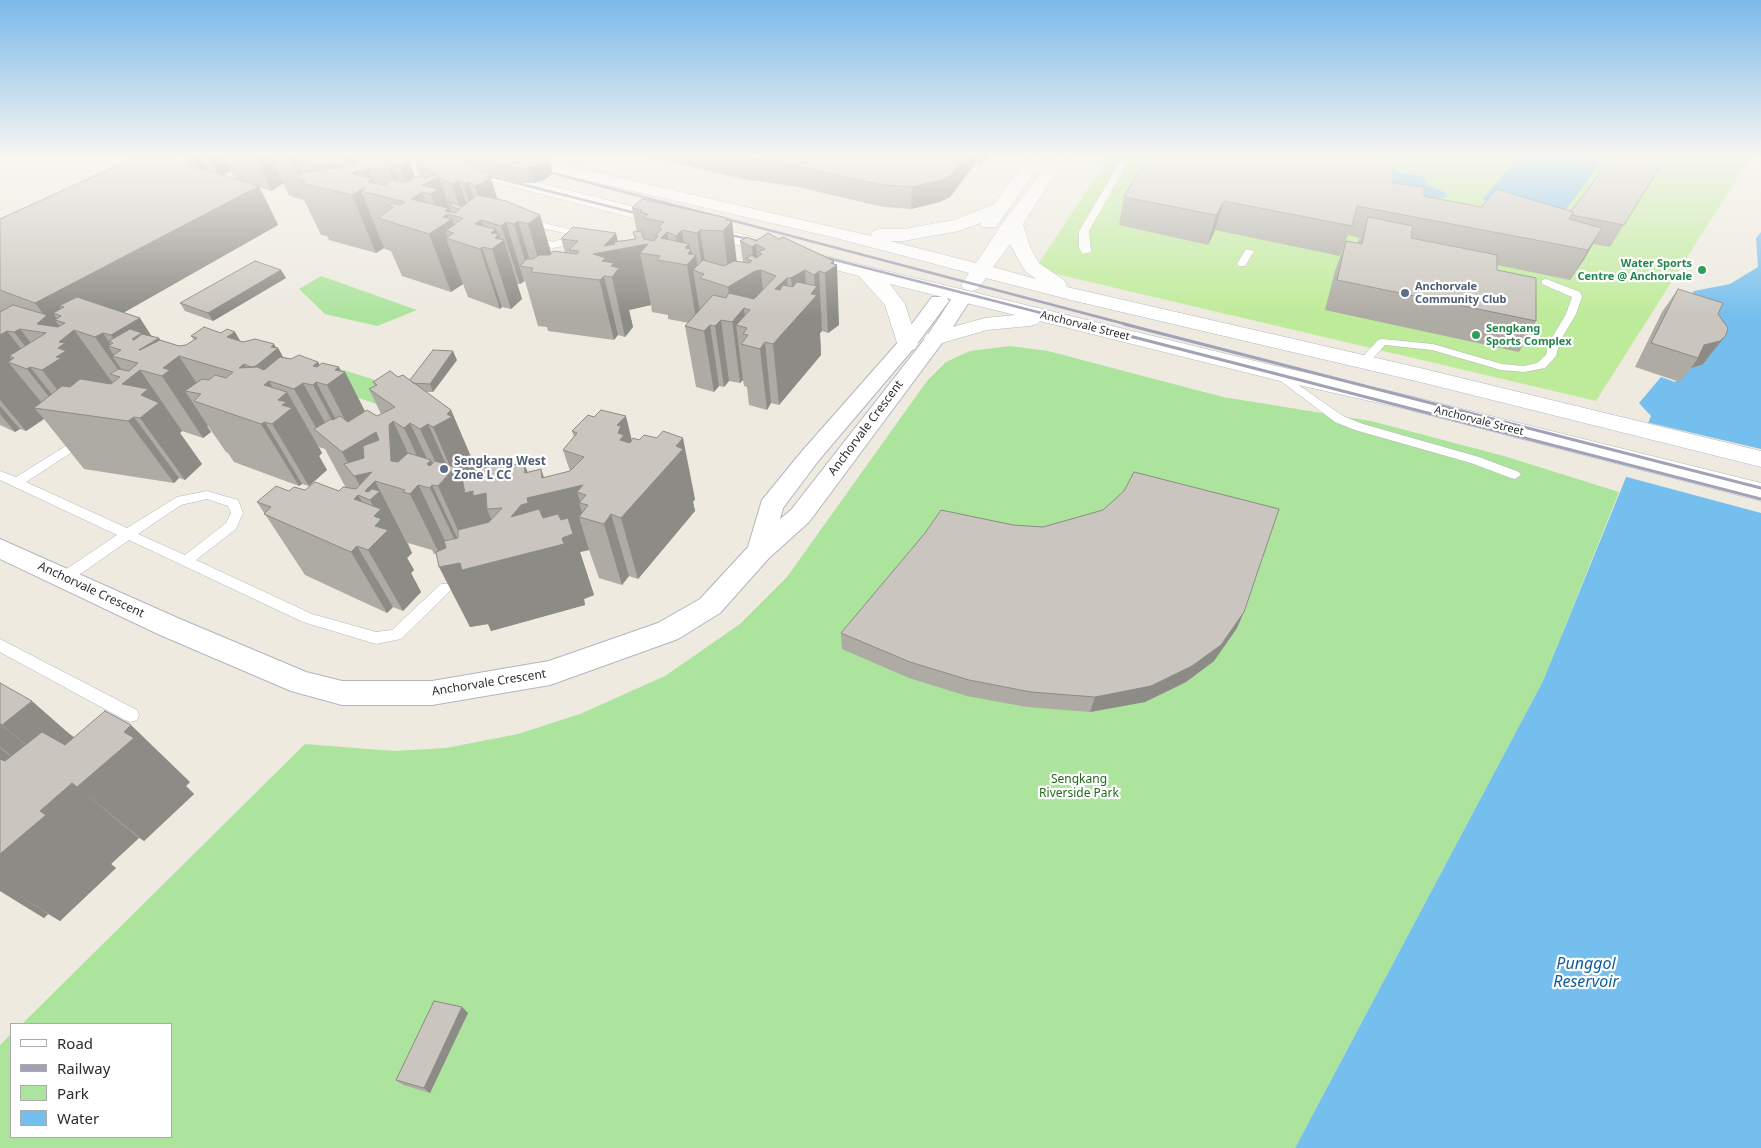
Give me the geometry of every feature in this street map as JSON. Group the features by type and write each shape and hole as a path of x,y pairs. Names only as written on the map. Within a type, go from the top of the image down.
{"street":[{"name":"Anchorvale Street","path":"619,209 954,294 1276,373 1406,402 1761,492"},
{"path":"733,209 835,232 1076,295 1420,375 1761,459"},
{"path":"835,232 903,235 938,230 959,225 997,209"},
{"path":"971,268 977,242 998,209"},
{"path":"954,294 971,268 1023,209"},
{"path":"1013,222 1020,247 1032,267 1076,295"},
{"path":"866,272 881,286 895,304 907,344"},
{"name":"Anchorvale Crescent","path":"0,548 170,627 301,682 342,693 432,693 550,673 668,631 710,606 760,551 800,516 935,339 954,294"},
{"name":"Anchorvale Crescent","path":"760,551 771,506 811,455 907,344 954,294"},
{"path":"935,339 985,324 1057,318"}],"lane":[{"path":"1086,252 1084,248 1084,231 1097,209"},
{"path":"518,219 540,226 597,238"},
{"path":"540,226 534,231 532,236 535,241 543,244 564,243 579,235"},
{"path":"1242,264 1248,252"},
{"path":"1364,362 1382,342 1433,347 1502,367 1524,369 1541,366 1551,356 1555,341 1571,314 1577,297 1576,294 1570,291 1546,282"},
{"path":"1276,373 1339,419 1360,427 1475,460 1515,475"},
{"path":"16,483 97,431"},
{"path":"0,475 308,618 376,638 396,635 446,588"},
{"path":"64,578 126,534 177,502 207,495 233,503 236,513 231,526 185,562"},
{"path":"0,645 131,715"}],"green space":[{"name":"Sengkang Sports Complex","path":"1075,209 1718,209 1596,401 1035,269"},
{"path":"321,276 417,310 377,326 325,314 299,289"},
{"name":"Sengkang Riverside Park","path":"1010,346 1048,351 1223,397 1371,421 1504,456 1619,492 1543,681 1295,1148 0,1148 0,1045 10,1035 10,1138 172,1138 172,1023 23,1023 305,744 394,751 446,748 518,734 580,714 665,676 740,624 787,577 927,381 946,362 970,351"},
{"path":"324,364 398,387 377,404 302,380"}],"water":[{"path":"1515,209 1566,209 1557,221"},
{"name":"Punggol Reservoir","path":"1761,232 1761,1148 1295,1148 1543,681 1651,416 1639,403 1661,377 1675,382 1681,369 1700,366 1709,356 1673,314 1694,291 1730,284 1758,267 1756,238"}],"pier":[{"path":"1646,422 1761,449 1761,513 1623,476"}],"building":[{"path":"23,209 216,209 35,303 0,290 0,219"},
{"path":"391,209 447,209 445,211 455,213 460,209 458,209 524,209 540,215 528,224 518,221 514,224 506,222 501,226 481,220 475,224 496,229 491,233 499,234 495,238 504,240 492,249 482,247 480,249 446,238 454,233 446,231 463,218 447,214 443,217 452,219 429,234 378,218"},
{"path":"635,209 685,209 727,218 726,220 732,221 723,231 700,230 697,233 682,230 676,236 667,232 661,238 689,244 685,248 691,249 688,254 696,255 687,265 657,260 660,256 640,253 648,244 593,254 606,258 602,261 614,263 611,266 619,268 612,277 604,276 600,280 531,272 533,268 520,266 527,259 533,259 539,255 550,255 553,251 577,254 579,251 569,250 578,241 561,239 573,227 616,233 604,246 615,244 614,242 636,239 633,232 641,231 644,239 654,241 658,236 655,236 662,229 658,228 664,222 643,218 648,214 640,212 642,210"},
{"path":"1183,209 1220,209 1216,215"},
{"path":"1263,209 1356,209 1352,226"},
{"path":"1371,209 1562,209 1574,212 1569,219 1602,228 1588,250"},
{"path":"1573,209 1634,209 1624,225 1572,215 1574,212 1571,211"},
{"path":"1368,217 1413,226 1411,238 1497,255 1497,270 1536,278 1536,321 1337,280 1346,241 1362,244"},
{"path":"768,233 779,239 783,237 834,261 831,263 837,265 825,273 819,271 814,275 805,270 791,278 787,278 775,289 780,290 783,285 793,287 797,282 817,286 811,294 817,295 773,344 765,342 760,349 741,344 748,335 743,334 747,328 736,325 750,310 744,308 732,322 721,320 715,326 710,325 704,331 685,326 713,295 726,298 729,293 754,299 776,276 761,270 755,271 728,287 700,278 704,274 693,270 703,260 724,266 734,261 749,263 752,261 746,258 752,255 756,258 762,254 758,252 765,249 756,244 752,247 740,241 747,237 756,241"},
{"path":"255,261 281,270 208,313 180,303"},
{"path":"1678,289 1723,303 1718,314 1728,328 1726,335 1720,341 1704,345 1698,358 1651,343"},
{"path":"77,297 140,318 111,335 103,333 95,337 74,330 59,342 65,343 58,348 66,351 56,357 61,358 42,370 30,367 27,369 8,362 14,358 9,356 46,333 20,329 14,332 7,331 0,335 0,312 13,305 47,315 37,324 58,327 65,323 55,320 61,316 53,313 64,307 59,306"},
{"path":"204,327 221,333 227,329 235,332 227,337 243,342 255,339 274,344 271,347 278,348 256,366 251,367 244,364 239,368 257,367 264,370 280,357 291,359 299,355 318,362 313,366 317,367 322,363 339,367 335,370 345,372 327,385 316,382 313,385 303,383 294,389 269,381 264,385 287,392 278,400 287,402 282,405 292,408 272,424 265,422 261,424 194,401 201,394 185,391 202,379 209,380 215,375 226,378 233,372 179,356 163,368 170,370 162,376 140,370 122,384 148,389 141,395 159,403 140,418 134,417 128,421 34,408 62,386 70,387 80,379 111,384 120,377 110,374 118,369 129,371 138,363 112,356 121,350 108,346 113,343 109,341 130,329 142,333 132,339 134,340 142,334 159,338 140,350 160,340 179,346 186,345 197,338 191,336"},
{"path":"433,350 453,351 430,384 413,383 410,380"},
{"path":"390,371 398,377 403,375 451,410 447,414 452,417 433,427 428,424 420,429 410,423 404,428 393,421 389,425 391,461 398,462 408,453 431,460 427,464 430,466 435,461 455,467 438,486 432,485 430,488 418,485 410,494 403,492 405,490 375,481 365,491 368,492 372,489 380,491 370,500 358,495 354,499 381,509 374,516 381,519 375,526 388,530 368,550 357,546 351,552 264,514 271,507 257,502 276,486 289,491 294,487 305,490 315,482 339,491 343,487 356,489 372,472 354,476 344,464 364,458 363,446 379,440 376,432 342,452 314,429 340,416 348,422 367,410 377,416 395,407 369,389 377,385 373,382"},
{"path":"601,410 626,416 617,425 621,426 618,433 624,435 620,440 630,443 633,438 639,440 644,435 657,438 663,431 683,438 676,446 683,449 621,518 611,514 604,524 579,517 588,505 579,503 586,495 577,492 583,485 527,498 528,503 521,505 511,517 539,509 543,518 558,514 561,520 568,518 573,534 562,538 564,544 462,570 460,563 439,567 436,552 446,548 444,541 458,538 458,530 489,522 502,508 487,509 486,493 473,496 473,491 465,493 462,478 479,473 479,469 505,463 506,467 524,462 525,473 541,469 542,478 570,471 584,457 563,450 577,433 572,431 588,415 594,417"},
{"path":"1134,472 1279,509 1244,612 1221,645 1192,666 1151,686 1095,697 1031,692 969,680 910,662 841,633 925,533 941,510 1013,525 1043,527 1103,510 1124,491"},
{"path":"0,683 32,701 2,725 0,723"},
{"path":"105,711 131,725 124,732 134,738 77,787 72,783 40,811 46,815 0,854 0,759 5,761 42,732 65,745"},
{"path":"434,1001 462,1007 424,1088 396,1080"}],"railway":[{"path":"618,209 647,216"},
{"path":"687,209 1129,325"},
{"path":"720,233 759,241"},
{"path":"812,254 1088,325"},
{"path":"1083,324 1761,499"},
{"path":"1124,324 1761,488"}],"place":[{"name":"Water Sports Centre @ Anchorvale","path":"1702,270"},
{"name":"Anchorvale Community Club","path":"1405,293"},
{"name":"Sengkang Sports Complex","path":"1476,335"},
{"name":"Sengkang West Zone L CC","path":"444,469"}]}
